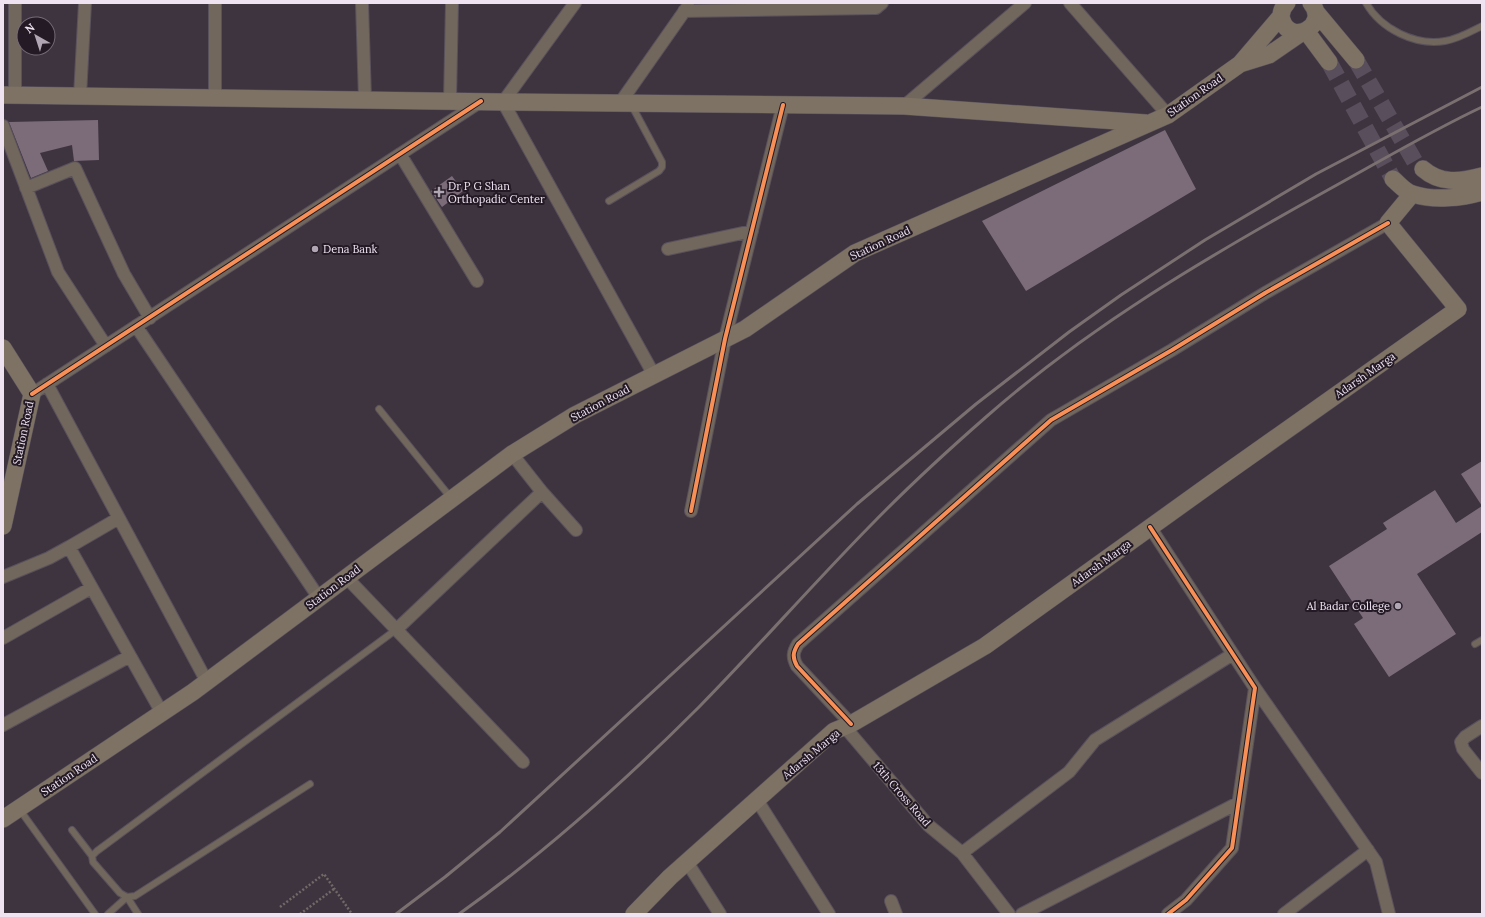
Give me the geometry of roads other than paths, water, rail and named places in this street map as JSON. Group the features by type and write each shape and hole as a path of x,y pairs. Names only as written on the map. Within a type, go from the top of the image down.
{"main road":[{"path":"1284,7 1286,27 1295,32 1303,32 1329,62"},
{"path":"1240,64 1284,7"},
{"path":"1240,64 1269,55 1303,32 1314,23 1314,7"},
{"path":"1314,7 1356,60"},
{"name":"Station Road","path":"3,819 207,682 451,498 512,454 575,415 745,329 855,253 1168,115 1240,64"},
{"path":"9,95 904,106 1149,124"},
{"path":"1423,169 1437,179 1446,180 1482,176"},
{"path":"1393,179 1412,194 1444,198 1482,192"},
{"path":"1388,223 1412,194"},
{"name":"Adarsh Marga","path":"634,914 687,862 834,731 848,725 985,646 1458,309 1388,223"},
{"name":"Station Road","path":"3,348 32,394 6,495 3,523"}],"street":[{"path":"9,95 15,3"},
{"path":"80,96 85,3"},
{"path":"215,3 215,98"},
{"path":"362,3 365,99"},
{"path":"450,100 452,3"},
{"path":"575,3 503,102 654,375"},
{"path":"626,103 687,7 876,8 882,3"},
{"path":"904,106 1025,3"},
{"path":"1070,3 1168,115"},
{"path":"32,394 481,101"},
{"path":"691,511 726,339 783,105"},
{"path":"3,126 58,272 106,346"},
{"path":"400,154 477,282"},
{"path":"26,188 75,168 124,274 150,318"},
{"name":"13th Cross Road","path":"1009,914 962,853 928,825 848,725 797,666 793,659 794,651 798,644 1051,420 1172,350 1265,293 1388,223"},
{"path":"668,250 752,231"},
{"path":"136,326 319,598"},
{"path":"48,384 207,682"},
{"path":"512,454 542,492 576,530"},
{"path":"397,629 542,492"},
{"path":"3,577 69,548 119,518"},
{"path":"1150,527 1255,688 1376,862 1389,914"},
{"path":"69,548 162,713"},
{"path":"346,577 523,762"},
{"path":"3,638 91,588"},
{"path":"962,853 1069,772 1095,740 1233,654"},
{"path":"3,725 130,656"},
{"path":"1168,914 1186,900 1232,848 1255,688"},
{"path":"1482,726 1465,737 1461,742 1463,749 1482,773"},
{"path":"757,800 829,914"},
{"path":"1022,914 1238,803"},
{"path":"1284,914 1368,850"},
{"path":"687,862 720,914"},
{"path":"891,901 896,914"}],"lane":[{"path":"1366,3 1372,13 1382,23 1395,31 1416,39 1430,42 1446,41 1459,37 1482,26"},
{"path":"609,201 659,171 662,167 662,162 626,103"},
{"path":"380,410 451,498"},
{"path":"92,856 97,850 397,629"},
{"path":"1475,644 1482,640"},
{"path":"108,914 127,897 135,896 310,784"},
{"path":"19,808 95,914"},
{"path":"72,830 92,856 93,862 115,888 127,897 138,914"}],"tunnel":[{"path":"1356,60 1415,162 1423,169"},
{"path":"1329,62 1393,179"}],"railway":[{"path":"396,914 445,877 500,832 857,504 976,404 1069,332 1121,295 1205,240 1316,174 1482,87"},
{"path":"459,914 491,891 583,816 671,735 721,685 849,548 899,497 956,443 1025,384 1107,323 1193,268 1281,216 1403,148 1482,107"}],"place":[{"name":"Dr P G Shan Orthopadic Center","path":"439,192"},
{"name":"Dena Bank","path":"315,249"},
{"name":"Al Badar College","path":"1398,606"}]}
